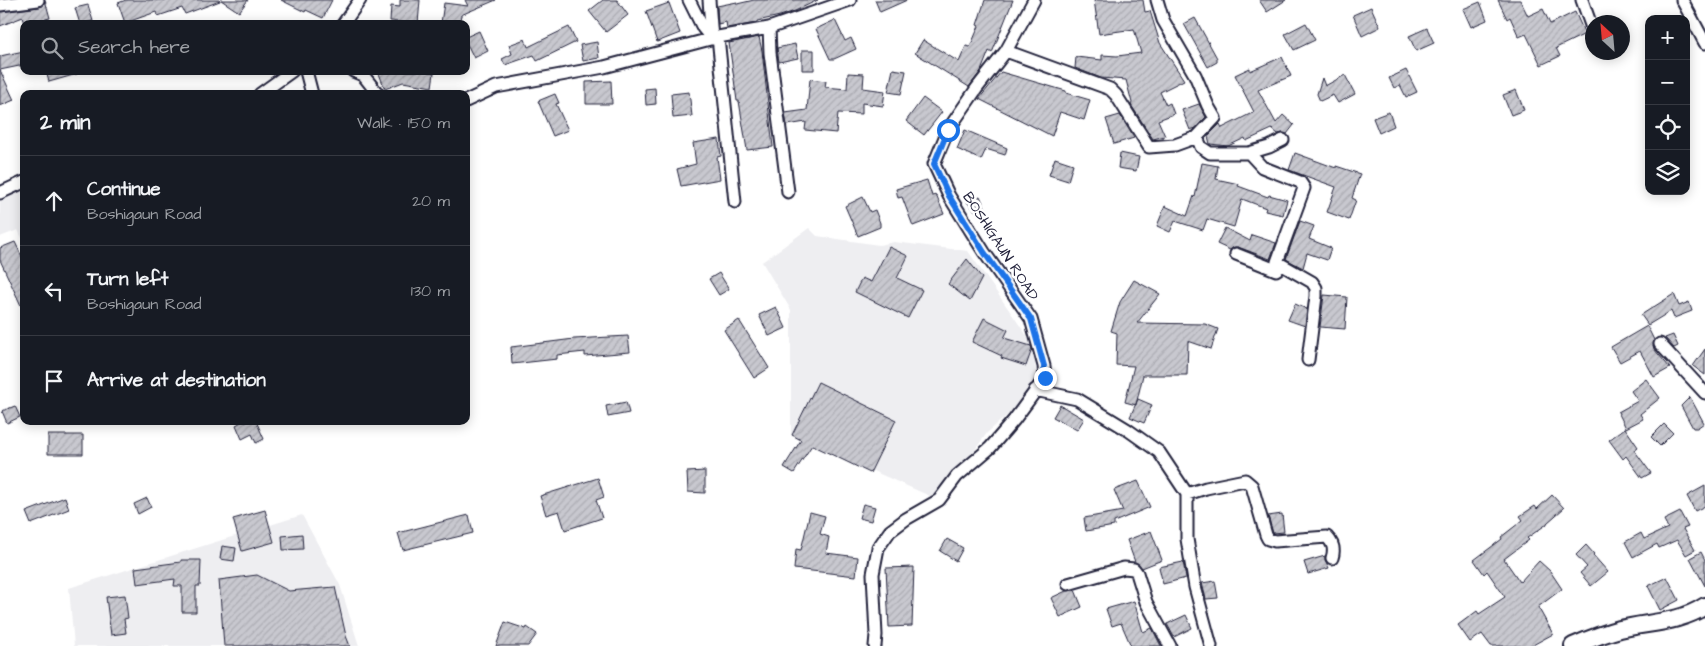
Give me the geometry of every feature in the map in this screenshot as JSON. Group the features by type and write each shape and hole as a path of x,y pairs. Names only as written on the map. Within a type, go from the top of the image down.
{"street":[{"path":"0,5 38,0"},
{"path":"346,20 360,0"},
{"path":"689,0 703,28 715,38"},
{"path":"710,0 736,202"},
{"path":"470,99 496,87 604,67 715,38 769,28 850,0"},
{"name":"BOSHIGAUN ROAD","path":"875,646 872,574 878,548 890,531 906,519 939,500 957,476 990,448 1014,420 1045,378 1044,366 1031,319 984,252 949,196 934,164 948,130 976,88 1006,51 1034,0"},
{"path":"1006,51 1110,89 1122,103 1149,148 1175,145 1197,136 1215,118 1195,75 1163,20 1157,0"},
{"path":"1582,0 1587,15"},
{"path":"1682,0 1705,43"},
{"path":"769,28 788,192"},
{"path":"266,90 286,75"},
{"path":"307,75 311,90"},
{"path":"363,75 375,90"},
{"path":"1197,136 1201,147 1210,153 1249,153 1269,147 1283,140"},
{"path":"1236,254 1276,270 1279,268 1278,262 1304,188 1300,182 1262,167 1249,153"},
{"path":"0,193 20,184"},
{"path":"1278,262 1312,282 1316,288 1308,360"},
{"path":"1660,344 1705,393"},
{"path":"1035,390 1077,399 1128,430 1159,452 1187,494 1187,539 1195,587 1210,646"},
{"path":"1187,494 1245,480 1252,486 1268,539 1276,541 1327,537 1333,547 1332,558"},
{"path":"1068,584 1124,568 1134,569 1146,602 1170,646"},
{"path":"1573,646 1620,629 1669,621 1705,606"}],"shaded area":[{"path":"20,191 20,234 18,230 0,237 0,199"},
{"path":"809,228 817,236 879,245 894,242 968,251 1034,346 1036,377 1030,390 1015,408 987,433 939,500 791,435 791,310 762,262"},
{"path":"302,515 340,585 359,646 74,646 69,588"}],"building":[{"path":"45,0 50,18 24,20 23,17 0,26 0,12 43,6"},
{"path":"126,0 220,0 185,14 182,8 158,16 156,12 133,20 124,20 118,3"},
{"path":"221,0 248,0 239,12"},
{"path":"281,0 332,0 323,18 306,10 305,12"},
{"path":"400,0 420,0 418,20 390,20 391,6 400,7"},
{"path":"465,0 496,0 461,15 460,20 441,20 444,3 468,6"},
{"path":"603,0 617,0 628,15 606,32 589,11"},
{"path":"754,0 818,0 795,11 757,21 757,23 727,28 726,22 718,24 717,6"},
{"path":"875,0 907,0 880,12"},
{"path":"985,0 1013,0 992,53 989,51 981,71 969,87 915,53 923,40 959,62 966,46 970,47 979,26 977,25"},
{"path":"1094,0 1143,0 1145,12 1150,11 1160,43 1184,80 1160,92 1166,105 1170,103 1174,114 1158,120 1165,136 1153,139 1131,105 1126,80 1101,78 1075,68 1076,57 1102,60 1102,55 1117,56 1141,53 1134,29 1099,34"},
{"path":"1259,0 1286,0 1267,12"},
{"path":"1498,0 1520,0 1528,16 1543,9 1550,24 1575,12 1585,34 1556,48 1560,56 1541,65 1526,34 1519,37 1510,17 1507,19"},
{"path":"1480,2 1487,20 1471,27 1463,9"},
{"path":"669,3 680,33 657,42 646,11"},
{"path":"88,5 93,20 79,20 75,8"},
{"path":"1371,7 1380,27 1362,36 1353,15"},
{"path":"1195,18 1217,58 1217,62 1208,67 1184,24"},
{"path":"835,20 845,41 851,38 856,49 830,59 816,29"},
{"path":"1306,23 1315,40 1294,50 1285,34"},
{"path":"569,27 576,42 537,61 534,55 505,65 502,59 512,54 509,45 525,39 528,47"},
{"path":"1427,28 1434,43 1416,51 1409,36"},
{"path":"479,31 488,51 474,58 470,50 470,35"},
{"path":"759,37 773,147 747,150 739,101 737,101 729,43"},
{"path":"597,42 599,58 583,61 580,45"},
{"path":"795,44 798,58 779,62 777,48"},
{"path":"802,50 814,50 814,70 802,70"},
{"path":"20,52 20,66 0,70 0,56"},
{"path":"1282,57 1291,76 1258,90 1276,123 1283,115 1294,125 1287,134 1278,134 1272,129 1246,141 1245,138 1228,146 1210,144 1208,136 1220,124 1222,128 1254,112 1235,75 1250,68 1250,71"},
{"path":"893,69 906,71 901,94 888,92"},
{"path":"0,70 14,100 0,106"},
{"path":"1406,70 1417,92 1406,97 1400,85 1394,88 1389,78"},
{"path":"1001,72 1090,100 1084,120 1060,112 1052,136 979,99"},
{"path":"848,73 864,74 863,88 885,91 883,106 862,103 862,114 838,113 836,133 805,130 806,122 787,125 785,113 807,110 810,79 826,81 825,87 847,89"},
{"path":"47,75 74,75 49,82"},
{"path":"380,75 434,75 432,87 403,82 385,89"},
{"path":"1345,75 1355,94 1338,103 1333,95 1320,101 1317,94 1322,78 1325,86"},
{"path":"611,81 612,104 586,104 586,82"},
{"path":"655,88 656,104 646,105 645,89"},
{"path":"1516,90 1524,110 1511,115 1503,95"},
{"path":"689,92 692,116 673,118 671,94"},
{"path":"555,94 559,103 556,104 568,130 553,136 538,101"},
{"path":"923,98 942,112 924,135 906,121"},
{"path":"1199,104 1206,117 1196,128 1190,130 1182,110"},
{"path":"1389,112 1394,126 1379,133 1373,118"},
{"path":"1120,115 1134,138 1114,144 1106,119"},
{"path":"965,130 1007,148 1005,155 986,149 981,160 957,149"},
{"path":"719,139 721,156 717,157 720,179 681,186 677,169 696,164 693,143"},
{"path":"1120,153 1139,157 1136,171 1118,168"},
{"path":"1295,153 1336,168 1336,166 1360,174 1352,198 1356,200 1349,220 1327,212 1336,187 1289,170"},
{"path":"1055,158 1073,164 1068,181 1049,175"},
{"path":"1202,163 1218,166 1216,179 1239,184 1238,186 1268,197 1269,195 1287,200 1283,215 1265,211 1266,208 1242,199 1234,227 1207,219 1203,230 1175,221 1170,232 1157,226 1165,206 1187,216 1195,197"},
{"path":"927,180 932,196 936,195 944,214 913,226 902,197 898,198 896,189"},
{"path":"980,196 995,230 994,231 967,202"},
{"path":"863,197 870,212 875,210 880,227 858,236 845,206"},
{"path":"1300,221 1314,226 1309,239 1331,248 1327,260 1307,253 1303,268 1286,259"},
{"path":"1225,228 1250,241 1252,235 1276,243 1270,259 1238,247 1230,250 1217,244"},
{"path":"15,242 20,253 20,303 0,260 0,248"},
{"path":"889,247 908,256 897,278 922,290 908,318 855,292 862,278 871,282"},
{"path":"967,259 982,278 970,301 948,284"},
{"path":"719,273 729,289 719,295 709,279"},
{"path":"1134,280 1160,294 1137,323 1205,324 1218,329 1211,349 1188,341 1187,375 1143,375 1136,405 1125,402 1134,366 1116,365 1117,333 1111,331 1120,302"},
{"path":"1674,294 1679,306 1689,302 1692,311 1674,318 1671,311 1648,325 1641,315"},
{"path":"1324,295 1347,297 1345,329 1320,327"},
{"path":"1295,304 1307,309 1305,326 1288,320"},
{"path":"776,307 786,328 769,336 759,315"},
{"path":"984,318 1008,330 1004,338 1031,346 1032,349 1026,366 1001,358 1002,356 972,342"},
{"path":"739,320 769,368 754,378 724,330"},
{"path":"1647,326 1654,340 1654,349 1670,368 1654,377 1640,351 1620,362 1611,347"},
{"path":"1673,335 1678,346 1674,348 1665,338"},
{"path":"628,336 630,352 585,356 585,352 557,355 557,359 512,364 511,347 574,339"},
{"path":"1705,349 1705,375 1693,366"},
{"path":"1646,379 1660,398 1640,414 1643,419 1626,428 1618,412 1638,401 1631,391"},
{"path":"818,382 896,420 870,473 812,445 794,473 784,467 801,440 792,435"},
{"path":"1690,397 1704,423 1697,428 1693,428 1681,406"},
{"path":"1138,399 1152,405 1144,423 1130,417"},
{"path":"626,402 629,413 608,417 606,406"},
{"path":"1060,405 1084,419 1077,430 1053,417"},
{"path":"15,406 20,417 7,423 2,411"},
{"path":"1664,424 1673,433 1660,446 1651,437"},
{"path":"236,425 258,425 264,439 256,443 252,434 242,439"},
{"path":"1625,428 1638,447 1634,450 1651,473 1642,478 1626,456 1623,459 1609,440"},
{"path":"48,435 83,435 83,454 48,454"},
{"path":"705,471 705,493 688,492 687,472"},
{"path":"598,478 604,497 596,500 602,518 565,530 559,511 546,515 540,496"},
{"path":"1138,481 1150,507 1114,522 1114,526 1086,531 1084,518 1123,511 1114,490"},
{"path":"1705,486 1705,506 1695,511 1687,496"},
{"path":"1552,495 1564,508 1547,524 1527,538 1529,540 1504,559 1520,582 1539,561 1550,571 1562,589 1538,607 1553,634 1531,646 1491,646 1482,634 1470,642 1458,625 1477,611 1479,614 1505,597 1487,571 1484,574 1474,560 1523,520 1520,516 1535,506 1537,509"},
{"path":"65,497 69,509 31,524 26,512"},
{"path":"147,498 151,507 138,514 134,504"},
{"path":"863,504 875,507 871,521 859,518"},
{"path":"265,510 274,542 242,551 233,519"},
{"path":"810,512 825,516 820,534 829,537 826,553 858,557 856,576 794,569 796,549 801,550"},
{"path":"1680,512 1688,527 1683,529 1695,550 1686,555 1677,540 1659,548 1657,544 1633,557 1625,542 1641,533 1644,539 1668,528 1664,520"},
{"path":"1282,514 1284,532 1273,533 1268,516"},
{"path":"469,515 473,533 403,550 398,533"},
{"path":"1151,531 1162,560 1142,568 1135,562 1127,540"},
{"path":"302,534 303,549 283,550 282,536"},
{"path":"947,539 963,548 956,561 940,551"},
{"path":"1586,545 1608,572 1591,586 1580,573 1587,567 1576,555"},
{"path":"222,546 236,548 234,561 220,559"},
{"path":"1701,552 1705,560 1705,586 1690,558"},
{"path":"1325,556 1329,568 1308,574 1304,562"},
{"path":"181,560 201,560 200,586 196,586 196,612 182,612 182,586 174,586 175,579 137,584 135,568 181,562"},
{"path":"1183,562 1186,578 1163,584 1159,567"},
{"path":"914,567 912,626 889,627 886,568"},
{"path":"257,575 289,591 335,587 350,646 224,646 219,580"},
{"path":"1667,577 1679,600 1660,610 1648,586"},
{"path":"1215,581 1218,598 1206,599 1202,583"},
{"path":"1075,590 1082,607 1060,617 1051,598 1066,591"},
{"path":"125,595 128,618 124,619 126,633 111,635 106,597"},
{"path":"1134,601 1143,632 1152,628 1161,646 1131,646 1121,623 1112,626 1106,609"},
{"path":"1186,615 1192,628 1174,637 1167,624"},
{"path":"505,622 526,629 527,627 537,634 528,646 496,646"}],"route":[{"path":"948,130 934,164 949,196 984,252 1031,319 1044,366 1045,378"}]}
